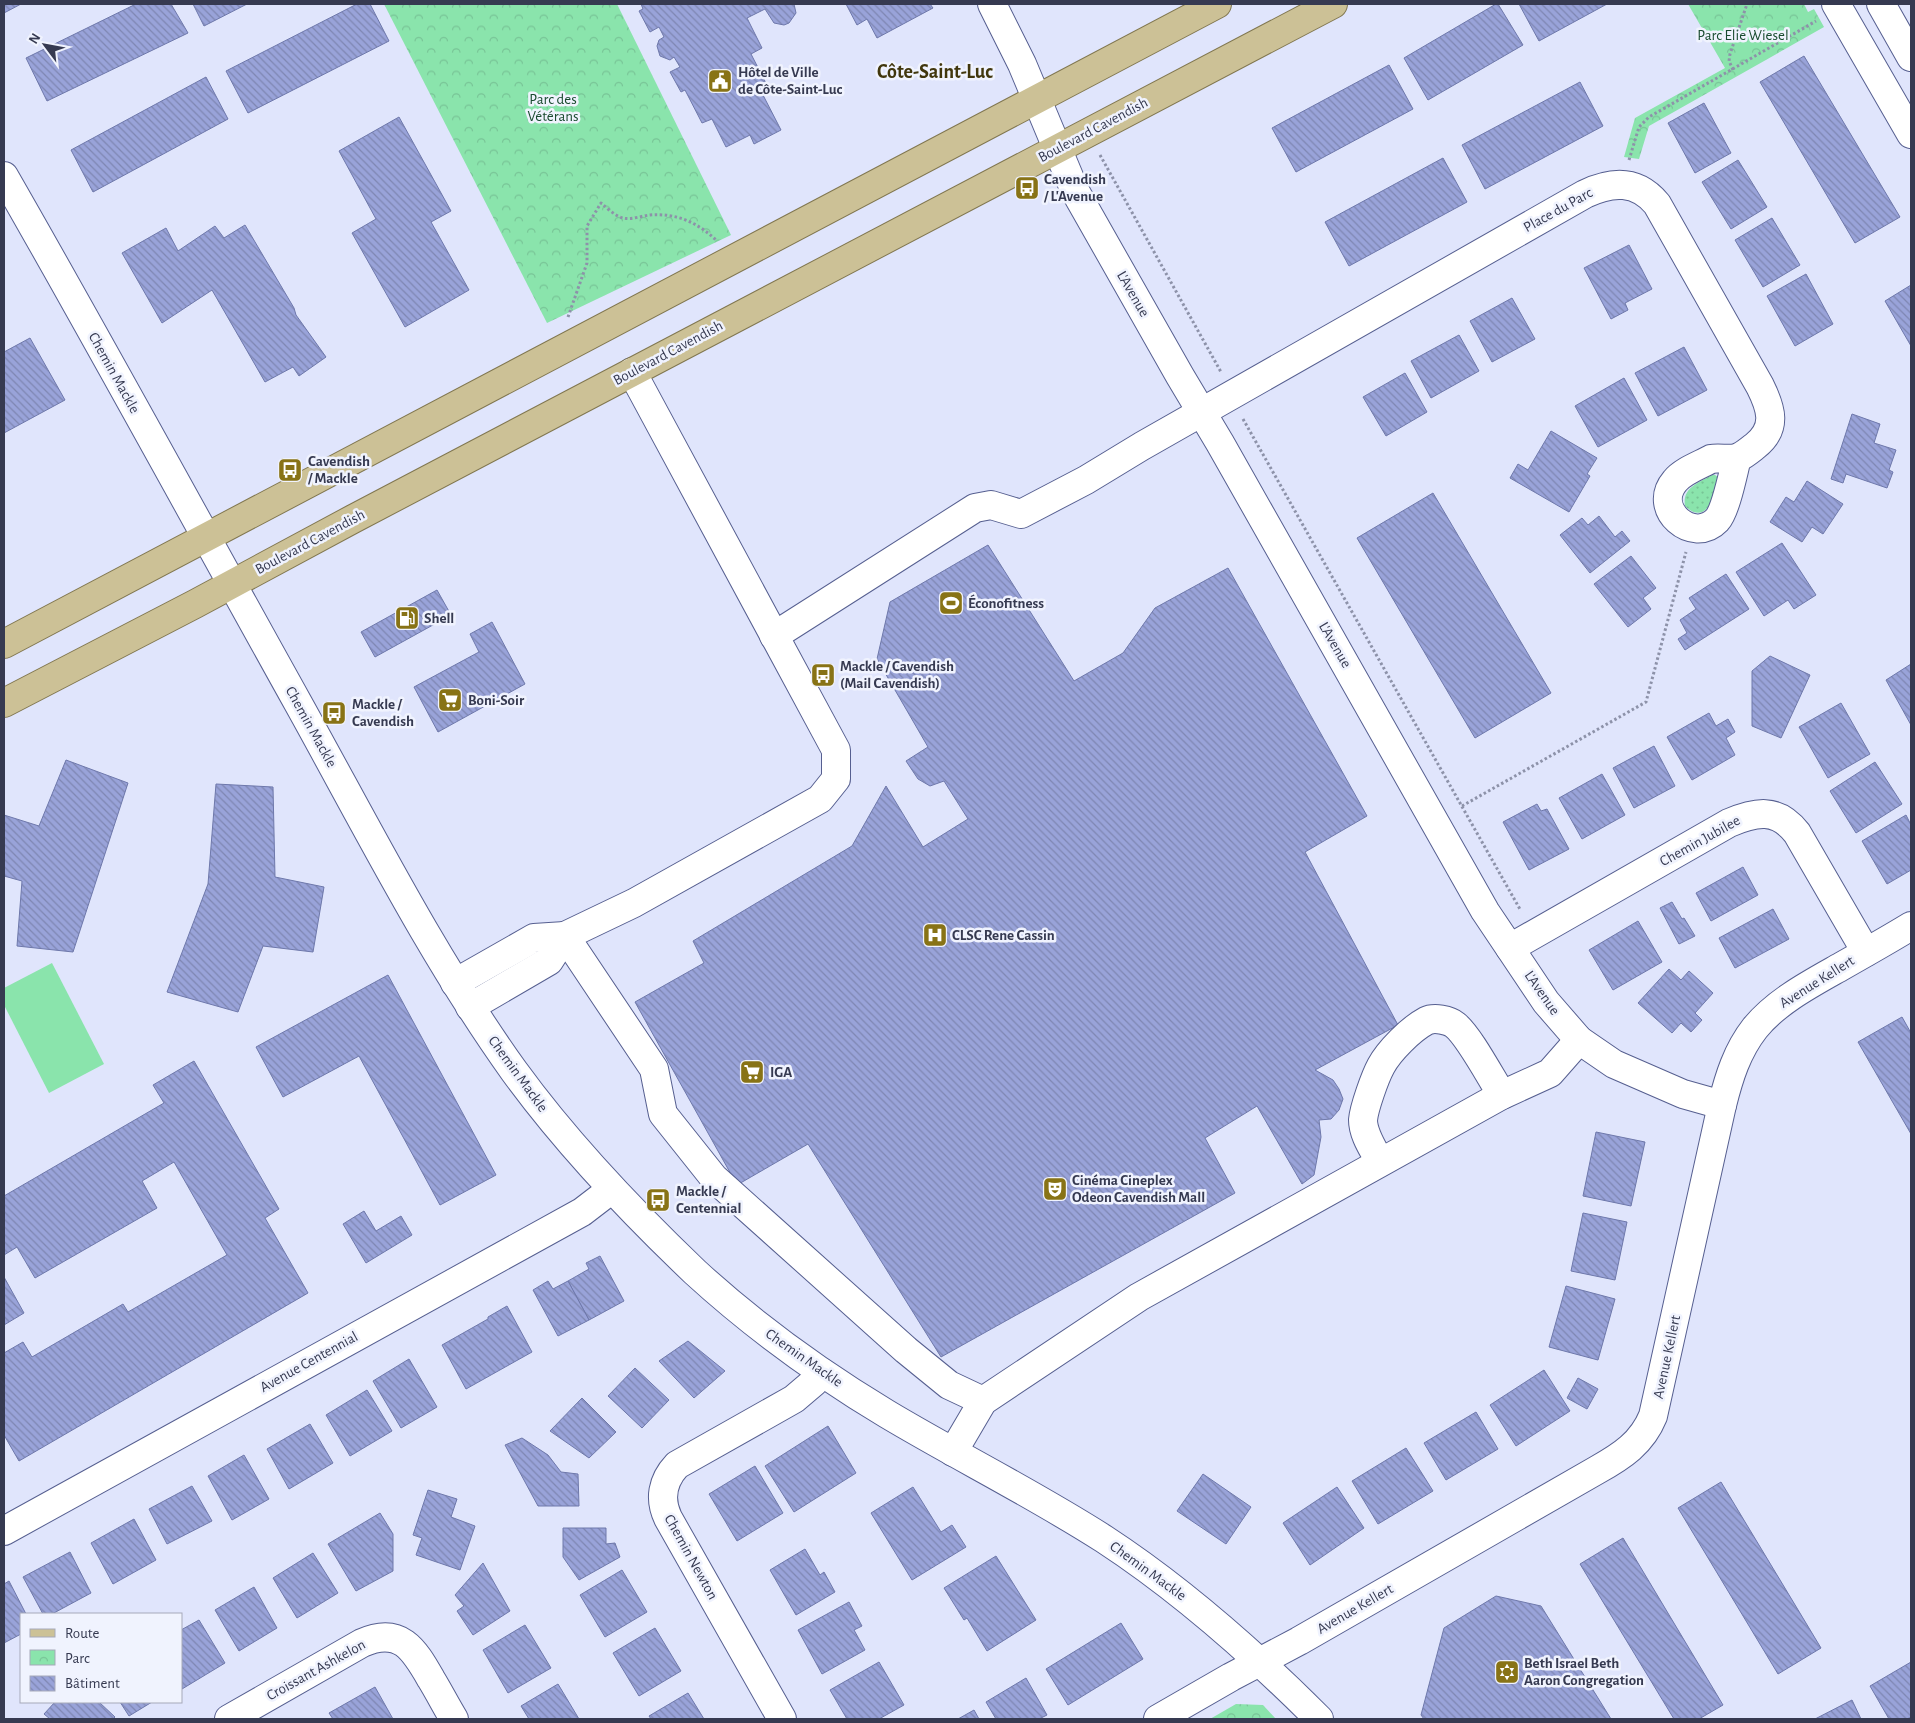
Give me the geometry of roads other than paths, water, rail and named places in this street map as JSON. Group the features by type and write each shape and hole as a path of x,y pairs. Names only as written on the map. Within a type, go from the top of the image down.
{"main road":[{"path":"4,644 1217,4"},
{"name":"Boulevard Cavendish","path":"4,702 232,584 1333,4"}],"street":[{"name":"L'Avenue","path":"992,4 1022,64 1075,191 1485,911 1546,1002 1578,1040 1606,1059 1637,1075 1683,1094 1722,1105"},
{"path":"1881,4 1911,57"},
{"path":"1828,12 1911,134"},
{"name":"Chemin Mackle","path":"5,181 455,983 538,1103 612,1189 699,1276 770,1335 821,1372 885,1413 1065,1515 1136,1561 1206,1614 1319,1719"},
{"name":"Place du Parc","path":"774,636 975,508 991,505 1021,514 1086,480 1142,446 1585,194 1606,186 1626,185 1644,192 1657,204 1766,398 1770,410 1769,428 1761,441 1737,458"},
{"path":"455,983 534,938 565,936 634,903 820,799 836,779 836,750 632,372"},
{"name":"Chemin Jubilee","path":"1510,948 1729,823 1753,814 1764,814 1783,820 1797,832 1866,952"},
{"name":"Avenue Kellert","path":"1173,1716 1231,1677 1299,1641 1610,1463 1626,1452 1643,1436 1653,1416 1657,1400 1722,1105 1734,1064 1747,1041 1765,1018 1804,988 1911,926"},
{"path":"470,1007 548,961 565,936"},
{"path":"565,936 654,1069 663,1114 714,1178 906,1350 949,1385 983,1401"},
{"path":"1380,1162 1368,1138 1363,1121 1371,1091 1381,1066 1393,1048 1428,1020 1442,1019 1455,1025 1468,1041 1502,1095"},
{"path":"953,1452 983,1401 1139,1297 1502,1095 1550,1072 1578,1040"},
{"name":"Avenue Centennial","path":"4,1531 589,1207 612,1189"},
{"name":"Chemin Newton","path":"782,1719 668,1518 663,1504 663,1490 668,1476 677,1465 794,1398 814,1382 821,1372"},
{"name":"Croissant Ashkelon","path":"229,1719 362,1643 383,1637 404,1643 415,1652 454,1719"}],"place":[{"name":"Hôtel de Ville de Côte-Saint-Luc","path":"720,81"},
{"name":"Cavendish / L'Avenue","path":"1027,188"},
{"name":"Cavendish / Mackle","path":"290,470"},
{"name":"Éconofitness","path":"951,603"},
{"name":"Shell","path":"407,618"},
{"name":"Mackle / Cavendish (Mail Cavendish)","path":"823,675"},
{"name":"Boni-Soir","path":"450,700"},
{"name":"Mackle / Cavendish","path":"334,713"},
{"name":"CLSC Rene Cassin","path":"935,935"},
{"name":"IGA","path":"752,1072"},
{"name":"Cinéma Cineplex Odeon Cavendish Mall","path":"1055,1189"},
{"name":"Mackle / Centennial","path":"658,1200"},
{"name":"Beth Israel Beth Aaron Congregation","path":"1507,1672"}],"district":[{"name":"Côte-Saint-Luc","path":"935,72"}],"park label":[{"name":"Parc Elie Wiesel","path":"1743,35"},
{"name":"Parc des Vétérans","path":"553,108"}]}
